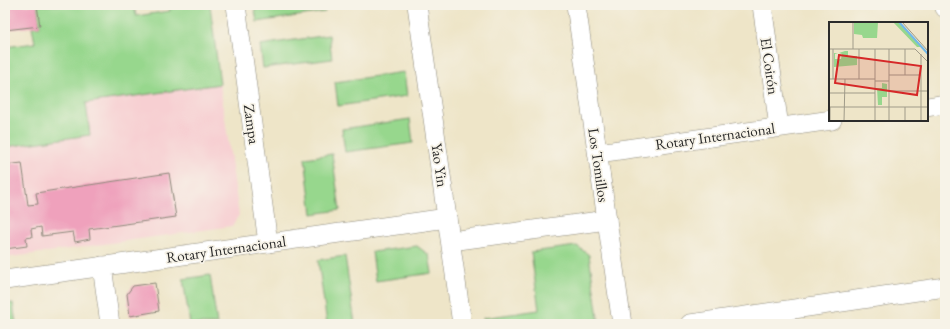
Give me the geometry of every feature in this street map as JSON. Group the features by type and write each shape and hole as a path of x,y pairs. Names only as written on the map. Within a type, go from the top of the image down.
{"street":[{"name":"Zampa","path":"236,5 268,243"},
{"name":"Yao Yin","path":"417,5 462,324"},
{"name":"Los Tomillos","path":"576,5 622,324"},
{"name":"El Coirón","path":"762,5 779,127"},
{"path":"928,107 945,104"},
{"name":"Rotary Internacional","path":"598,153 829,120"},
{"name":"Rotary Internacional","path":"5,280 447,218"},
{"path":"451,241 607,220"},
{"path":"102,266 110,324"},
{"path":"690,324 945,287"}],"shaded area":[{"path":"220,84 239,215 232,226 5,258 5,147 90,135 86,103"}],"green space":[{"path":"37,5 100,5 100,7 134,5 136,16 170,11 169,5 210,5 220,84 86,103 90,135 5,147 5,47 35,43 32,27 40,26"},
{"path":"254,5 324,5 325,12 257,22"},
{"path":"329,35 332,59 263,68 260,45"},
{"path":"404,72 407,96 338,106 335,82"},
{"path":"410,119 413,143 345,152 342,129"},
{"path":"332,154 340,210 312,214 305,158"},
{"path":"417,246 429,255 432,273 376,281 372,252"},
{"path":"577,246 589,255 599,324 484,324 483,318 539,310 531,252"},
{"path":"345,256 355,324 327,324 318,260"},
{"path":"210,275 217,324 190,324 183,279"},
{"path":"13,303 16,324 5,324 5,304"}],"building":[{"path":"5,5 37,5 40,26 5,30"},
{"path":"22,163 28,205 38,204 36,193 169,173 176,217 89,229 90,239 75,242 73,232 42,236 41,227 31,229 32,237 26,238 27,246 5,249 5,165"},
{"path":"155,283 159,311 130,316 127,294 133,286"}]}
